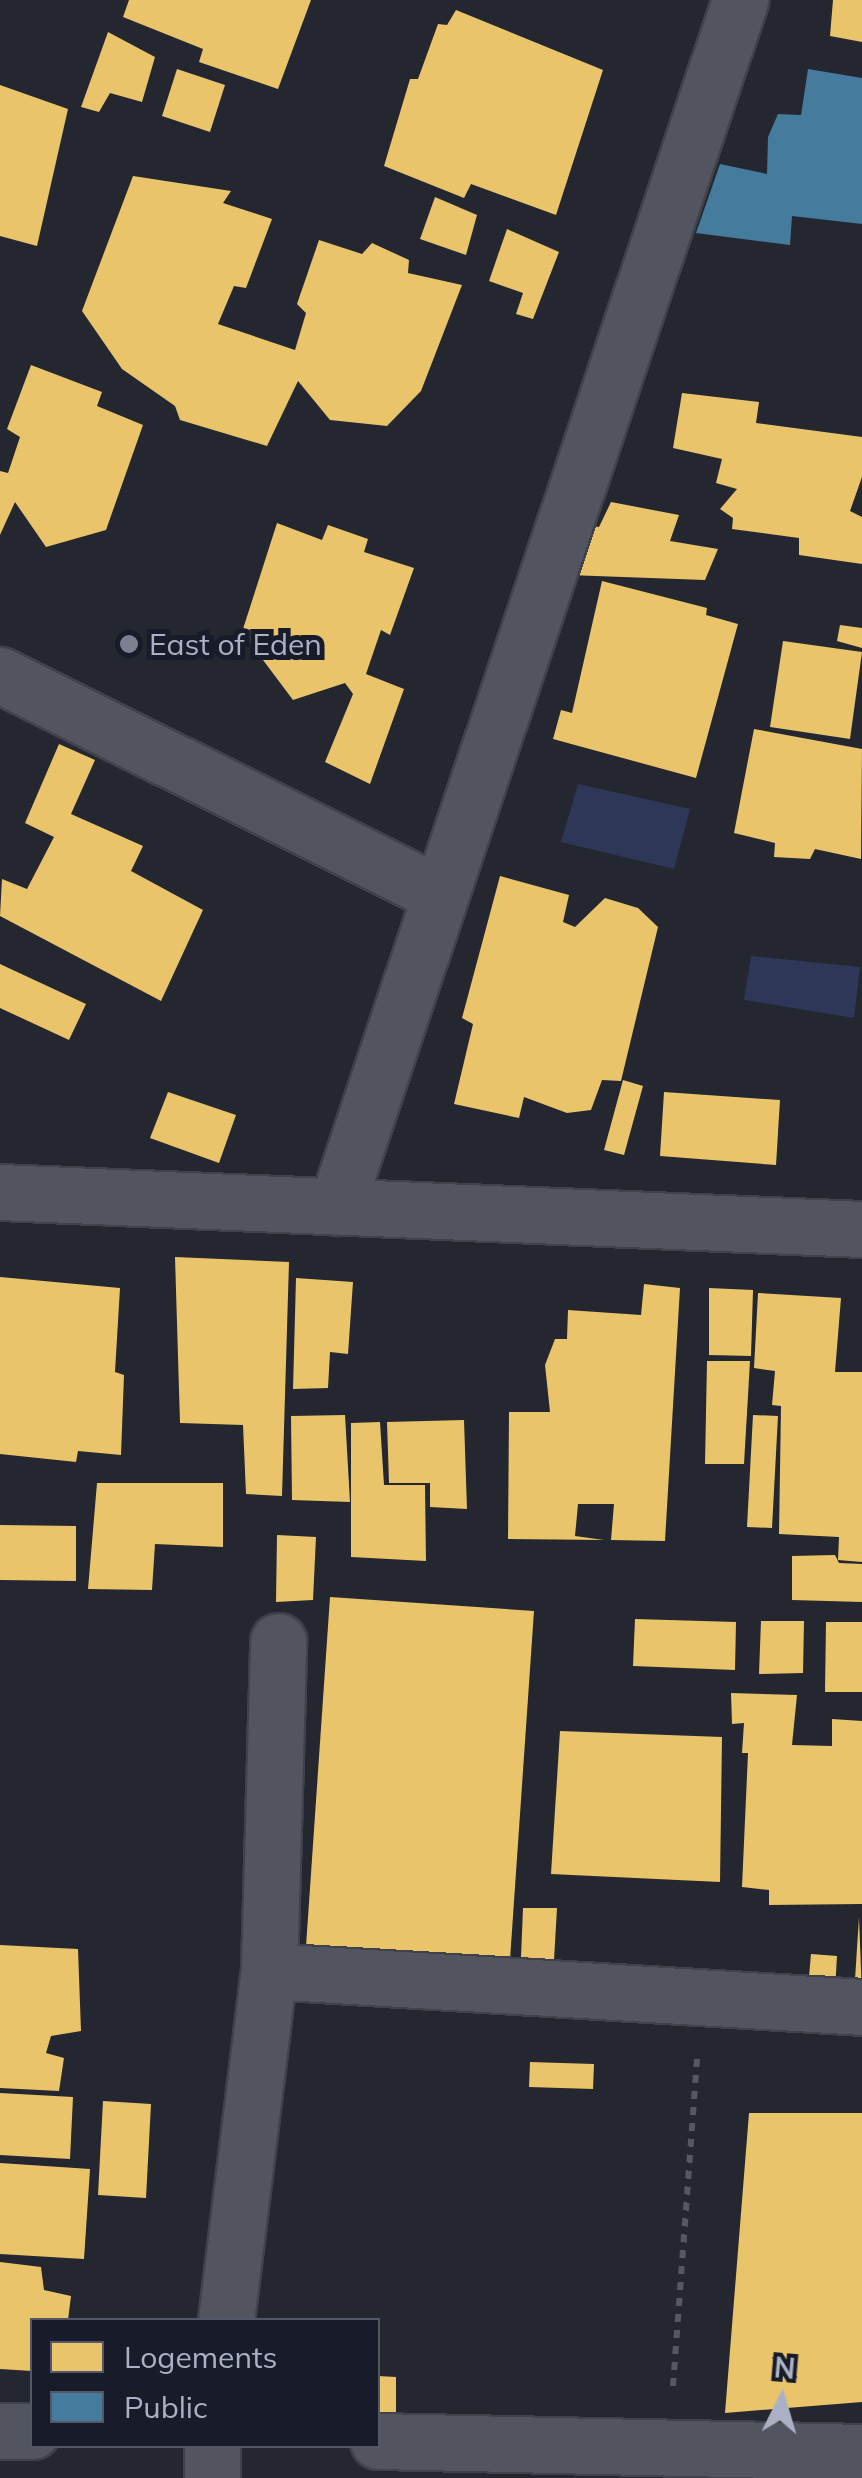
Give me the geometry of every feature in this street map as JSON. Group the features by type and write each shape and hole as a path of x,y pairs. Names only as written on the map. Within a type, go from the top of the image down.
{"street":[{"path":"336,1207 740,0"},
{"path":"0,674 438,893"},
{"path":"0,1192 862,1229"},
{"path":"226,2318 269,1971 278,1642"},
{"path":"269,1971 862,2007"},
{"path":"0,2431 30,2432"},
{"path":"380,2441 668,2451 862,2452"},
{"path":"212,2448 212,2478"}],"path":[{"path":"668,2451 702,1998"}],"water":[{"path":"578,784 690,809 674,869 561,842"},
{"path":"751,956 860,967 854,1018 744,1000"}],"building: Logements":[{"path":"129,0 311,0 278,89 199,62 203,49 123,17"},
{"path":"833,0 862,0 862,42 830,36"},
{"path":"456,10 603,70 556,215 471,184 464,198 384,166 410,79 418,79 438,24 447,25"},
{"path":"108,32 155,57 142,102 110,93 99,112 81,107"},
{"path":"177,69 225,85 210,132 162,116"},
{"path":"0,85 68,109 37,246 0,236"},
{"path":"133,176 231,191 223,203 272,219 246,288 234,286 218,324 295,350 306,313 297,304 319,240 362,254 372,243 409,260 408,273 462,285 421,391 387,426 330,420 298,381 267,446 180,420 175,406 122,369 82,311"},
{"path":"435,197 477,215 466,255 420,239"},
{"path":"507,229 559,252 533,319 516,314 523,293 489,281"},
{"path":"31,365 102,392 97,406 143,425 106,530 46,547 15,502 0,535 0,471 8,473 20,437 7,429"},
{"path":"682,393 759,402 756,423 862,437 862,477 850,511 862,517 862,564 799,555 799,538 732,529 733,518 720,509 737,489 716,483 722,459 673,448"},
{"path":"611,502 679,515 670,541 718,549 705,580 568,575 577,524 599,527"},
{"path":"277,523 322,540 328,525 368,539 364,552 414,568 390,635 381,630 366,674 404,689 370,784 325,762 353,694 345,683 293,700 242,632"},
{"path":"602,581 707,608 706,615 738,624 696,778 553,739 561,710 572,713"},
{"path":"840,625 862,628 862,648 837,641"},
{"path":"783,641 862,652 850,739 770,727"},
{"path":"754,729 862,749 861,859 815,849 810,859 774,857 775,843 734,833"},
{"path":"59,744 95,760 71,814 143,846 131,871 203,910 161,1001 0,916 2,879 27,889 54,837 25,823"},
{"path":"500,876 569,895 563,922 575,927 605,898 638,908 658,927 621,1081 602,1080 591,1110 567,1113 524,1097 519,1118 454,1104 473,1024 462,1018"},
{"path":"0,964 86,1004 69,1040 0,1008"},
{"path":"623,1080 643,1086 624,1155 604,1150"},
{"path":"168,1092 236,1115 219,1163 150,1138"},
{"path":"664,1092 780,1100 776,1165 660,1156"},
{"path":"175,1257 289,1262 282,1496 246,1494 243,1425 180,1423"},
{"path":"0,1277 120,1288 115,1372 124,1375 121,1455 78,1451 76,1462 0,1454"},
{"path":"296,1278 353,1282 348,1354 330,1352 328,1388 293,1389"},
{"path":"644,1284 680,1288 665,1541 611,1540 614,1504 578,1504 575,1536 604,1540 508,1539 509,1412 550,1412 545,1365 555,1339 567,1339 568,1310 641,1315"},
{"path":"709,1288 753,1290 751,1356 709,1355"},
{"path":"758,1293 841,1298 835,1372 862,1372 862,1562 838,1560 839,1537 779,1534 781,1406 772,1405 775,1371 754,1368"},
{"path":"707,1361 750,1361 744,1464 705,1464"},
{"path":"345,1415 350,1502 292,1500 291,1416"},
{"path":"753,1415 778,1416 772,1528 747,1527"},
{"path":"464,1420 467,1509 430,1507 430,1483 389,1483 387,1422"},
{"path":"380,1422 384,1485 425,1485 426,1561 351,1557 351,1423"},
{"path":"97,1483 223,1483 223,1547 155,1544 152,1590 88,1589"},
{"path":"0,1525 76,1526 76,1581 0,1580"},
{"path":"277,1535 316,1537 313,1600 276,1602"},
{"path":"835,1555 839,1563 862,1564 862,1602 792,1600 792,1556"},
{"path":"330,1597 534,1611 509,1974 305,1961"},
{"path":"635,1619 736,1622 735,1670 633,1666"},
{"path":"761,1621 804,1621 803,1673 759,1674"},
{"path":"826,1622 862,1622 862,1692 825,1692"},
{"path":"731,1693 797,1695 792,1745 832,1746 832,1719 862,1721 862,1904 769,1905 769,1890 742,1887 748,1753 742,1753 744,1723 732,1724"},
{"path":"560,1731 722,1737 720,1882 551,1874"},
{"path":"523,1908 557,1908 554,1960 521,1957"},
{"path":"859,1917 862,1995 854,1995"},
{"path":"0,1945 78,1949 81,2031 51,2036 46,2053 64,2058 59,2091 0,2088"},
{"path":"811,1954 837,1956 835,1990 808,1988"},
{"path":"530,2062 594,2064 593,2089 529,2087"},
{"path":"0,2093 73,2097 70,2159 0,2155"},
{"path":"103,2101 151,2104 146,2198 98,2195"},
{"path":"749,2113 862,2113 862,2402 725,2413"},
{"path":"0,2163 90,2169 84,2259 0,2254"},
{"path":"0,2262 41,2267 44,2290 71,2296 68,2318 30,2318 30,2371 0,2369"},
{"path":"380,2376 396,2377 396,2426 380,2426"}],"building: Public":[{"path":"808,69 862,78 862,224 792,216 790,245 696,233 720,164 767,174 768,137 778,114 801,115"}],"place":[{"name":"East of Eden","path":"129,644"}]}
